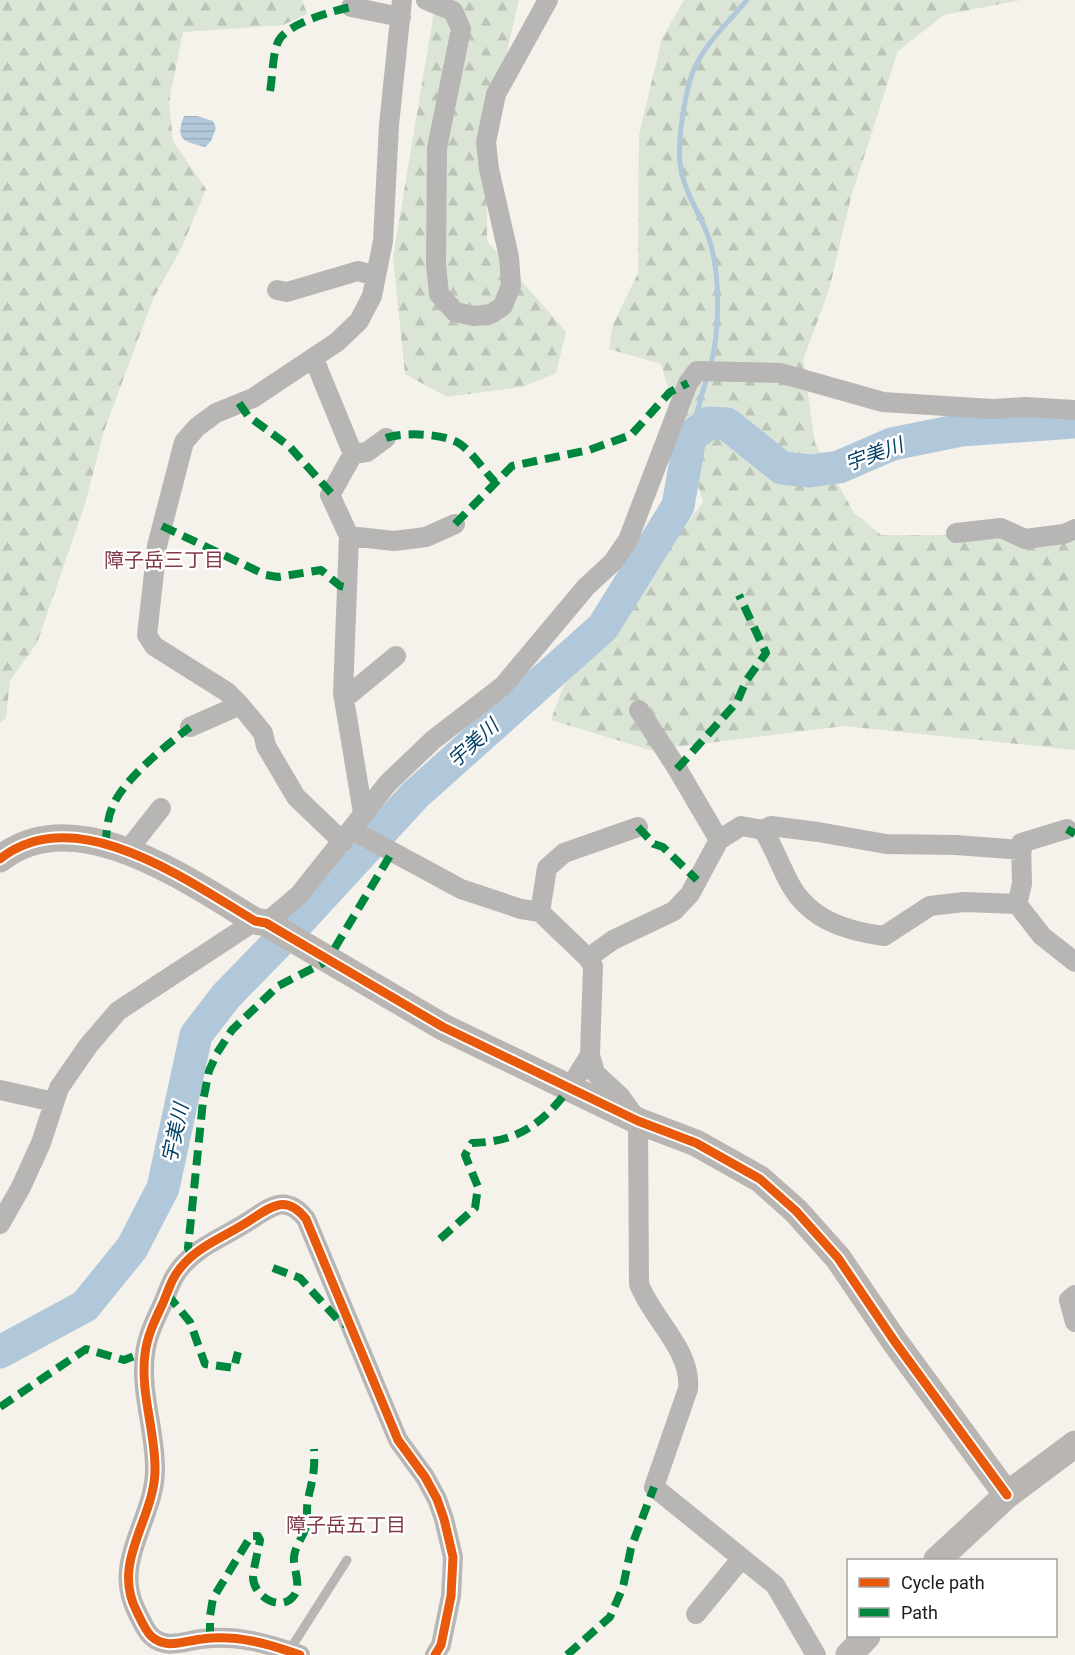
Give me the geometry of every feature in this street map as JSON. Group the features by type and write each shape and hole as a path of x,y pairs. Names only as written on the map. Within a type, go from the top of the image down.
{"street":[{"path":"426,0 453,11 461,29 437,148 436,265 439,294 455,312 474,316 491,314 504,306 511,285 509,257 489,169 486,142 496,94 548,0"},
{"path":"351,7 401,9 389,125 383,241 372,296 359,321 314,359 252,398 216,413 190,434 184,442 157,546 147,635 154,646 227,692 240,705 262,733 266,746 296,797 351,835 461,889 521,909 540,912 588,958 593,966 590,1055 595,1073 620,1096 638,1122 639,1284 644,1299 684,1359 690,1373 688,1389 654,1487 775,1585 816,1655"},
{"path":"277,290 287,292 358,271 376,276"},
{"path":"314,359 352,454"},
{"path":"0,1224 21,1187 59,1088 88,1046 118,1011 264,924 299,895 351,835 363,813 388,783 433,740 503,686 586,586 613,562 628,540 688,382 697,371 780,373 883,402 992,410 1025,407 1075,410"},
{"path":"352,454 367,452 386,438"},
{"path":"352,454 330,495 349,536 344,611 344,699 363,813"},
{"path":"349,536 394,541 426,537 455,524"},
{"path":"956,533 1001,528 1025,539 1064,534 1075,529"},
{"path":"344,699 396,656"},
{"path":"190,727 240,705"},
{"path":"639,710 675,765 719,840"},
{"path":"128,850 161,808"},
{"path":"588,958 613,940 674,910 690,894 719,840 741,826 763,830 771,826 886,844 956,845 1022,850"},
{"path":"540,912 547,868 564,853 638,827"},
{"path":"1017,904 1022,884 1021,843 1067,829"},
{"path":"763,830 775,848 791,885 814,914 857,932 884,936 930,906 964,902 1017,904 1042,936 1075,962"},
{"path":"0,860 12,850 57,837 128,850 166,868 442,1027 638,1122 696,1143 760,1179 796,1211 838,1258 895,1342 1007,1495"},
{"path":"569,1089 590,1055"},
{"path":"0,1090 54,1102"},
{"path":"295,1653 275,1645 229,1637 177,1644 160,1642 149,1634 133,1604 128,1578 131,1553 152,1489 156,1469 146,1391 145,1356 150,1332 175,1275 187,1260 204,1246 229,1236 274,1205 290,1205 298,1209 306,1219 398,1440 437,1499 453,1557 450,1596 441,1645 435,1655"},
{"path":"1075,1295 1069,1300 1075,1322"},
{"path":"938,1559 1007,1495 1075,1444"},
{"path":"696,1614 741,1559"},
{"path":"849,1655 865,1637"}],"lane":[{"path":"295,1653 347,1560"}],"green space":[{"path":"0,0 302,0 307,14 283,25 183,32 169,102 173,141 206,189 182,247 153,299 104,431 85,504 37,643 10,681 6,718 0,723"},
{"path":"436,0 519,0 486,142 487,241 566,332 556,373 522,387 447,397 405,374 393,257"},
{"path":"684,0 1021,0 944,15 898,51 851,197 829,290 803,360 815,443 854,513 881,535 1053,535 1075,530 1075,750 844,726 650,750 551,720 563,687 703,502 661,364 609,349 613,324 638,273 639,135 662,38"}],"water":[{"path":"184,116 197,116 213,121 216,128 211,141 205,147 183,138 180,130"}],"waterway":[{"path":"710,368 716,337 718,302 715,266 708,236 683,178 680,135 687,94 697,63 716,35 747,0"},
{"path":"690,437 707,377"},
{"name":"宇美川","path":"0,1352 85,1306 132,1248 163,1188 196,1035 226,996 300,920 415,795 603,627 678,506 690,437 709,423 727,424 782,468 810,471 839,467 892,444 961,430 1075,422"}],"marked path":[{"path":"270,91 275,51 284,34 301,23 351,7"},
{"path":"455,524 512,466 589,450 631,435 670,392 688,383"},
{"path":"239,403 248,416 289,446 331,493"},
{"path":"386,438 423,435 453,440 469,452 495,482"},
{"path":"162,526 266,575 278,577 321,570 340,586 345,587"},
{"path":"677,769 737,702 746,681 766,653 739,595"},
{"path":"105,845 110,812 117,797 146,764 190,727"},
{"path":"638,827 654,844 663,847 697,880"},
{"path":"1067,829 1075,834"},
{"path":"192,1256 188,1248 203,1101 209,1071 217,1053 232,1030 278,986 327,961 391,854"},
{"path":"440,1239 475,1208 478,1187 465,1155 472,1143 503,1139 528,1129 549,1112 569,1089"},
{"path":"273,1268 300,1278 339,1321 350,1327"},
{"path":"167,1294 190,1322 205,1364 234,1368 238,1352"},
{"path":"0,1407 86,1349 124,1360 145,1352"},
{"path":"210,1638 213,1598 251,1536 258,1536 260,1540 253,1577 258,1591 276,1603 290,1600 295,1594 297,1580 294,1557 306,1527 307,1502 314,1469 314,1449"},
{"path":"567,1655 610,1617 623,1587 631,1548 654,1487"}],"cycle path":[{"path":"0,859 30,843 62,838 96,842 130,852 165,868 255,921 266,923 443,1027 638,1121 696,1143 760,1179 796,1211 838,1258 895,1342 1007,1495"},
{"path":"300,1655 240,1639 215,1638 175,1644 163,1643 151,1636 137,1612 130,1593 129,1575 131,1557 149,1504 155,1468 144,1382 146,1347 152,1328 174,1277 183,1264 201,1249 267,1210 280,1205 292,1207 306,1219 398,1440 425,1477 437,1499 444,1519 453,1557 451,1596 441,1645 435,1655"}],"district":[{"name":"障子岳三丁目","path":"164,560"},
{"name":"障子岳五丁目","path":"346,1525"}]}
